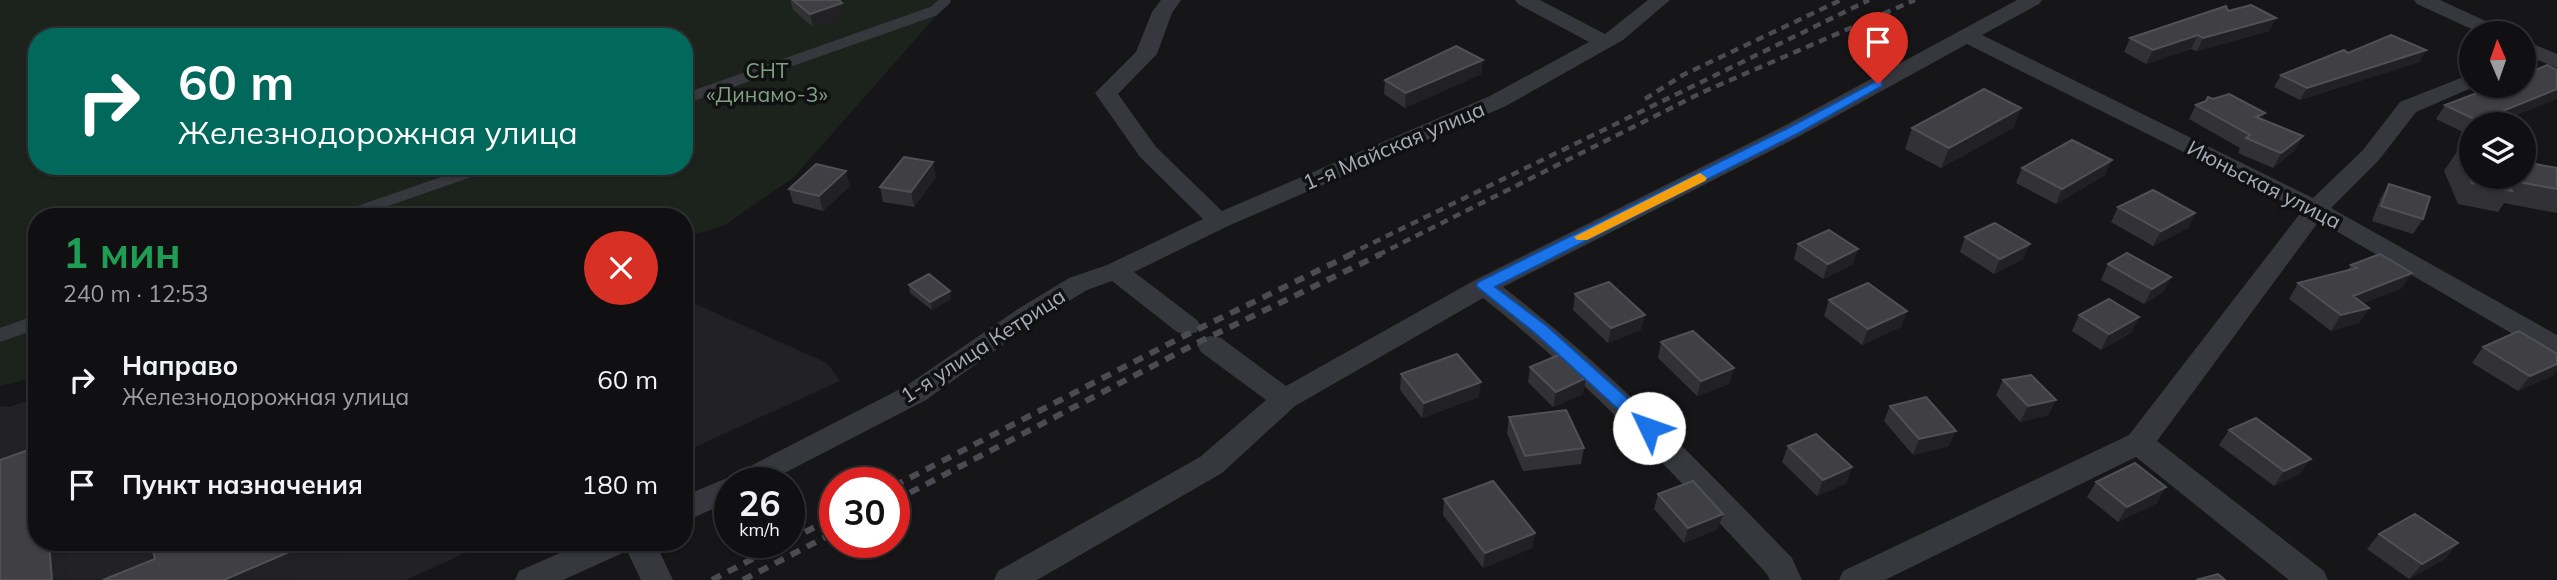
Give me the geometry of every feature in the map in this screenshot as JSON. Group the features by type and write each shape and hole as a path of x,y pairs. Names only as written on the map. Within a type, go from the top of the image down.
{"street":[{"path":"1171,0 1162,12 1146,54 1106,93 1148,152 1219,221"},
{"path":"1525,0 1605,42"},
{"name":"1-я Майская улица","path":"1116,271 1219,221 1498,101 1605,42 1660,0"},
{"path":"1010,580 1211,465 1285,398 1484,286 1790,132 2032,0"},
{"path":"2424,0 2470,21"},
{"name":"Июньская улица","path":"1965,35 2316,209 2557,347"},
{"path":"2536,55 2557,62"},
{"path":"1855,580 2139,443 2316,209 2371,155 2408,107 2459,85"},
{"path":"1116,271 1187,326"},
{"name":"1-я улица Кетрица","path":"770,467 916,393 1027,315 1078,284 1116,271"},
{"path":"1484,286 1541,330 1649,428 1781,567 1786,580"},
{"path":"1211,345 1285,398"},
{"path":"2139,443 2312,580"},
{"path":"693,506 714,496"},
{"path":"531,580 597,551"},
{"path":"643,551 657,580"}],"lane":[{"path":"693,96 934,11 946,0"},
{"path":"367,208 462,175"},
{"path":"0,335 28,325"}],"shaded area":[{"path":"693,303 827,363 840,381 693,448"},
{"path":"28,400 28,551 469,551 406,580 0,580 0,406 9,407"}],"green space":[{"name":"СНТ «Динамо-3»","path":"0,0 950,0 794,177 725,225 693,235 693,208 28,208 28,379 0,386"}],"building":[{"path":"793,0 839,0 842,3 810,14"},
{"path":"2251,5 2276,18 2203,38 2198,35 2153,50 2130,38 2226,6 2228,11"},
{"path":"2391,35 2426,50 2307,88 2281,75 2344,50 2348,53"},
{"path":"1456,46 1483,60 1406,93 1385,80"},
{"path":"2547,65 2557,70 2557,89 2536,98 2536,70"},
{"path":"1984,89 2021,108 1949,148 1912,128"},
{"path":"2229,94 2265,113 2256,117 2303,136 2281,153 2246,138 2250,135 2196,105 2206,101 2208,97 2213,99"},
{"path":"2463,98 2535,98 2500,112 2459,112 2445,105"},
{"path":"2072,140 2112,160 2062,189 2022,168"},
{"path":"904,157 933,162 911,192 880,187"},
{"path":"816,164 846,171 819,196 789,189"},
{"path":"2536,164 2557,168 2557,189 2536,185"},
{"path":"2389,184 2430,197 2423,219 2381,206"},
{"path":"2153,190 2195,213 2161,231 2118,207"},
{"path":"1995,223 2030,244 2000,259 1965,237"},
{"path":"1829,230 1858,249 1828,264 1798,244"},
{"path":"2127,253 2171,277 2152,289 2108,264"},
{"path":"2380,254 2412,273 2353,296 2369,308 2341,315 2298,283 2357,268 2351,265"},
{"path":"929,274 950,291 930,302 909,285"},
{"path":"1609,282 1645,315 1611,328 1575,294"},
{"path":"1868,283 1907,311 1868,329 1829,300"},
{"path":"2109,299 2139,317 2109,334 2079,315"},
{"path":"1693,331 1734,368 1701,381 1661,342"},
{"path":"2519,331 2557,354 2557,364 2530,376 2483,347"},
{"path":"1457,354 1481,382 1424,403 1401,374"},
{"path":"1561,354 1586,378 1556,392 1530,367"},
{"path":"2031,375 2056,400 2028,406 2003,380"},
{"path":"1926,397 1956,431 1919,439 1890,406"},
{"path":"1566,410 1584,448 1525,456 1509,417"},
{"path":"2256,418 2311,459 2284,471 2229,430"},
{"path":"1816,434 1852,467 1823,480 1788,446"},
{"path":"28,450 28,551 50,551 52,580 0,580 0,460"},
{"path":"2135,463 2166,487 2127,507 2096,482"},
{"path":"1493,481 1535,533 1485,553 1444,499"},
{"path":"1693,481 1723,514 1688,528 1658,494"},
{"path":"2415,514 2458,543 2422,564 2379,534"},
{"path":"153,551 291,551 224,580 103,580 155,559"},
{"path":"2218,574 2225,580 2196,580"}],"railway":[{"path":"1645,99 1683,75 1841,0"},
{"path":"1348,255 1869,0"},
{"path":"1378,255 1703,92 1915,0"},
{"path":"910,478 1186,335 1352,254"},
{"path":"910,493 1195,344 1381,254"},
{"path":"805,532 819,525"},
{"path":"743,580 819,540"},
{"path":"712,580 754,558"}],"slow traffic":[{"path":"1582,237 1700,178"}],"route":[{"path":"1649,428 1541,330 1484,286 1790,132 1878,84"}]}
